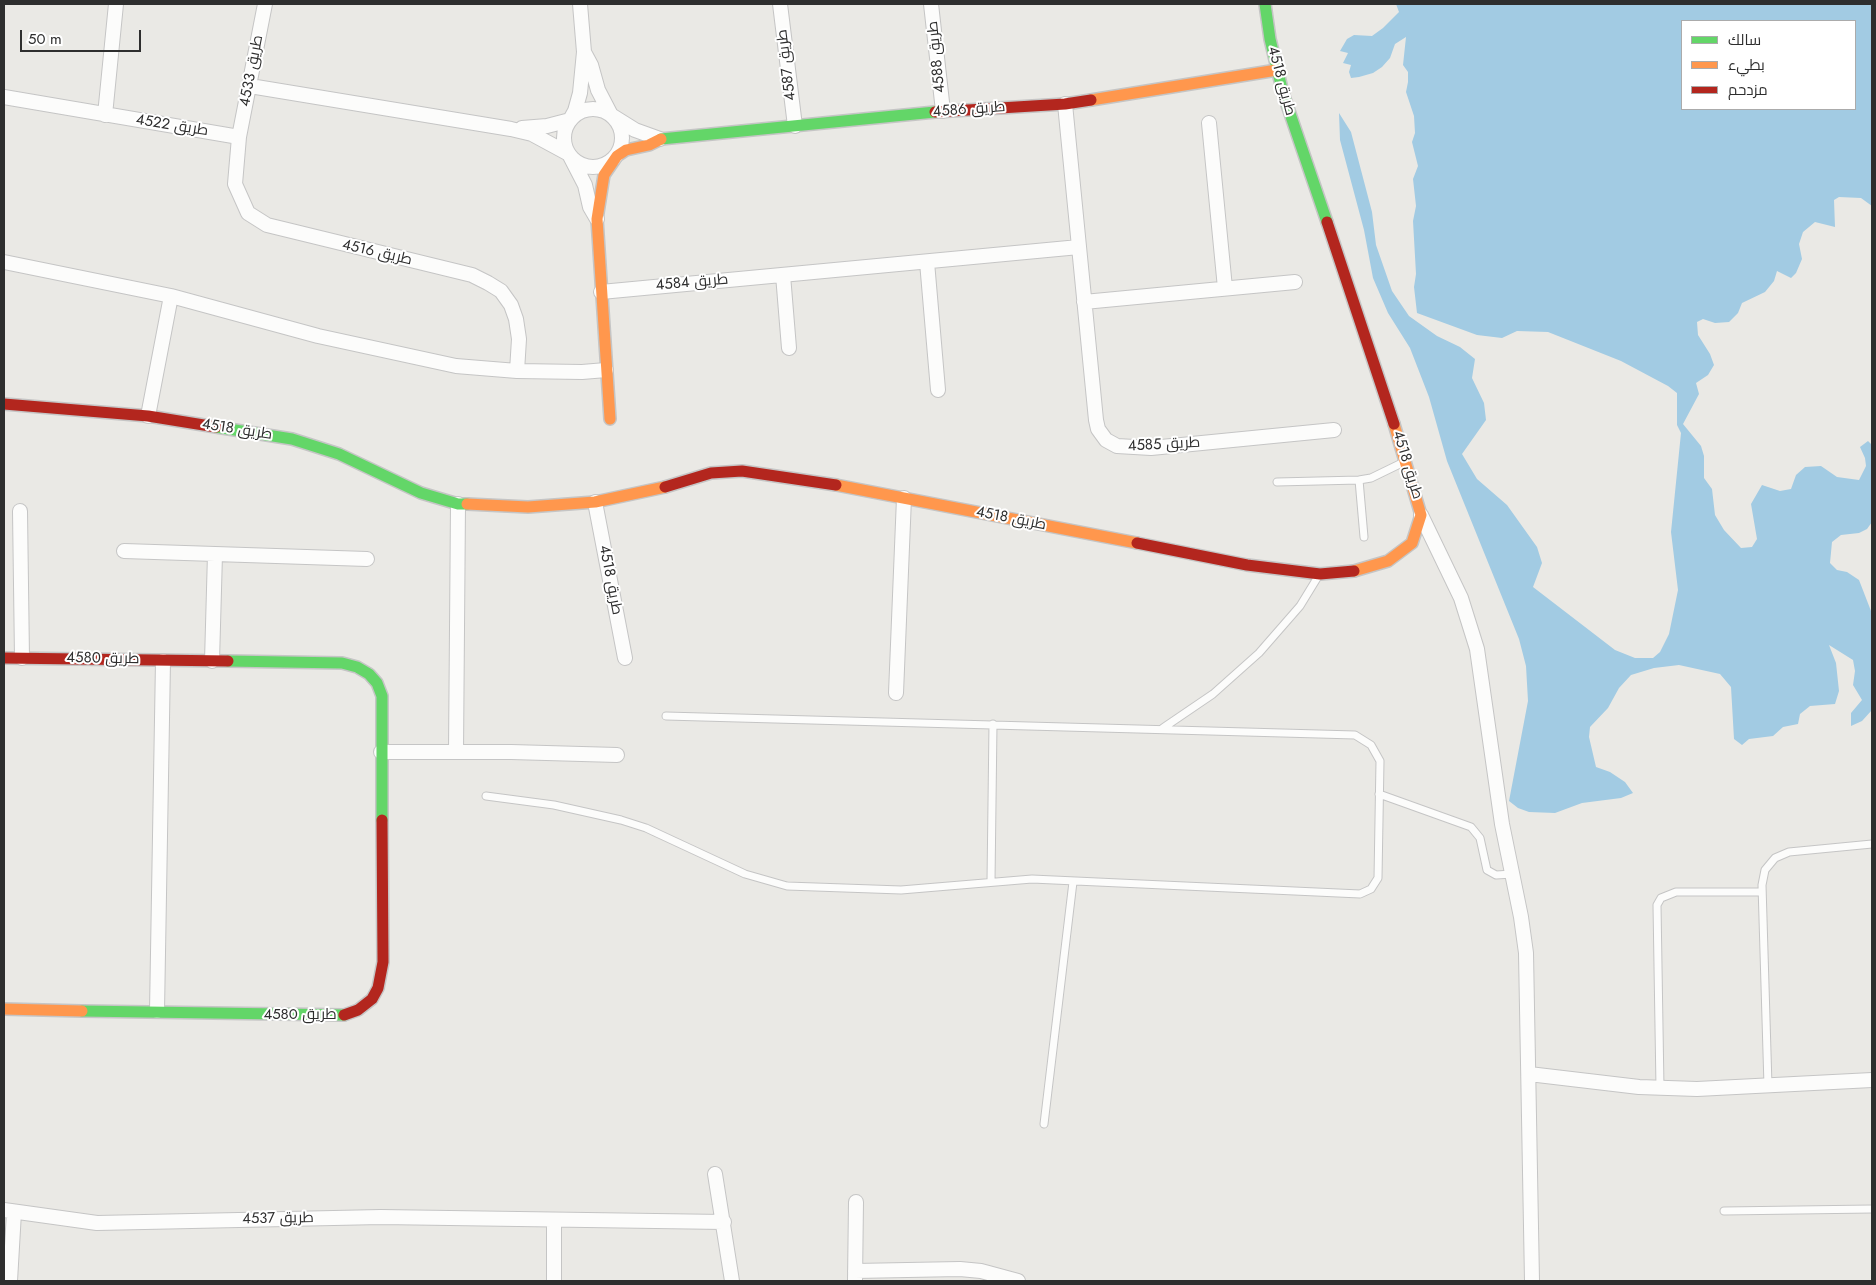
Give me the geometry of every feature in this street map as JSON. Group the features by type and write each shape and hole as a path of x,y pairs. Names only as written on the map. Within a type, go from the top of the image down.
{"street":[{"path":"106,115 116,4"},
{"name":"طريق 4533","path":"239,137 265,4"},
{"path":"580,4 584,52 580,93 564,137 569,154 585,186 590,207 597,219"},
{"name":"طريق 4587","path":"780,4 794,126"},
{"name":"طريق 4588","path":"932,4 943,111"},
{"name":"طريق 4518","path":"4,404 148,416 292,439 316,445 421,493 458,504 528,508 595,502 673,485 711,473 742,471 904,498 1247,565 1320,574 1361,570 1388,560 1412,543 1421,516 1406,461 1290,116 1277,70 1265,4"},
{"path":"584,52 591,65 598,90 621,130 621,148 604,175 597,219 610,419"},
{"name":"طريق 4586","path":"617,156 660,139 943,111 1065,104 1277,70"},
{"path":"250,86 511,129 540,138 569,154 584,165 593,167 610,162 617,156"},
{"name":"طريق 4522","path":"4,97 239,137"},
{"name":"طريق 4585","path":"1065,104 1096,420 1098,429 1106,440 1117,446 1151,448 1334,430"},
{"path":"511,129 547,126 570,120 585,110 603,111 611,115"},
{"name":"طريق 4586","path":"611,115 635,130 660,139"},
{"path":"1209,124 1225,288"},
{"name":"طريق 4516","path":"239,137 235,184 248,213 267,225 276,228 472,275 488,282 501,291 511,305 516,319 519,339 517,371"},
{"name":"طريق 4584","path":"601,292 1079,247"},
{"path":"4,262 171,296 384,351 456,366 517,371 582,372 606,370"},
{"path":"927,262 938,390"},
{"path":"783,275 789,348"},
{"path":"1084,302 1295,282"},
{"path":"148,416 171,296"},
{"path":"896,693 904,498"},
{"name":"طريق 4518","path":"595,502 625,658"},
{"path":"456,752 458,504"},
{"path":"20,511 22,658"},
{"path":"1421,516 1460,598 1477,649 1502,824 1513,874 1526,953 1530,1074 1532,1281"},
{"path":"124,551 367,559"},
{"path":"212,661 215,554"},
{"name":"طريق 4580","path":"4,658 342,663 357,666 369,674 377,683 382,696 383,962 378,988 372,999 358,1010 341,1016 4,1008"},
{"path":"157,1011 163,660"},
{"path":"381,752 617,755"},
{"path":"1530,1074 1660,1088 1768,1086 1872,1080"},
{"path":"715,1174 732,1281"},
{"path":"856,1202 855,1276 960,1269 995,1274 1018,1281"},
{"path":"9,1211 10,1281"},
{"name":"طريق 4537","path":"9,1211 97,1223 381,1217 724,1222"},
{"path":"554,1220 554,1281"}],"lane":[{"path":"1277,482 1359,480 1371,478 1406,461"},
{"path":"1359,480 1364,537"},
{"path":"1163,729 1213,694 1259,654 1300,606 1320,574"},
{"path":"486,796 554,804 621,820 646,828 745,874 787,886 901,890 1032,879 1354,894 1371,889 1378,878 1381,771 1376,752 1364,739 1355,735 666,716"},
{"path":"991,881 993,724"},
{"path":"1379,794 1471,827 1480,838 1487,870 1496,875 1513,874"},
{"path":"1768,1086 1762,892 1765,870 1769,863 1781,854 1872,844"},
{"path":"1044,1124 1073,882"},
{"path":"1660,1088 1657,905 1662,898 1676,892 1762,892"},
{"path":"1724,1211 1872,1209"}],"water":[{"path":"1396,4 1872,4 1872,206 1861,198 1839,197 1834,200 1835,227 1815,222 1803,232 1799,244 1802,259 1796,273 1791,278 1777,271 1774,281 1765,292 1742,303 1738,313 1729,322 1715,323 1703,319 1697,322 1698,335 1710,354 1714,365 1708,375 1696,383 1699,394 1683,424 1701,446 1704,456 1704,478 1712,489 1715,515 1724,530 1741,548 1752,547 1757,539 1751,504 1762,485 1780,491 1791,489 1796,475 1805,467 1821,466 1837,477 1859,480 1866,466 1860,447 1868,441 1872,445 1872,522 1867,529 1859,533 1841,535 1832,542 1830,563 1837,570 1847,572 1859,580 1871,611 1872,710 1862,721 1851,726 1851,713 1862,700 1853,685 1855,671 1853,660 1829,645 1836,663 1839,691 1835,704 1810,706 1800,714 1798,724 1783,727 1773,736 1749,739 1742,745 1734,739 1731,687 1720,674 1679,665 1654,668 1631,675 1619,688 1608,708 1590,727 1589,737 1596,767 1610,772 1625,782 1633,793 1621,798 1582,803 1555,813 1529,812 1518,808 1509,801 1528,701 1526,666 1519,639 1447,461 1429,397 1410,348 1388,313 1373,278 1364,230 1340,140 1339,113 1351,132 1372,212 1376,245 1392,291 1409,316 1437,336 1460,347 1475,359 1472,378 1484,403 1486,420 1462,454 1477,479 1507,505 1537,547 1542,563 1533,587 1615,650 1635,658 1653,658 1660,652 1669,634 1678,590 1671,532 1681,433 1677,425 1677,393 1668,386 1621,361 1548,332 1517,331 1502,338 1477,335 1417,313 1414,287 1416,274 1413,221 1416,206 1413,179 1418,166 1412,142 1415,133 1414,116 1406,92 1408,72 1403,65 1406,37 1395,44 1390,58 1382,67 1373,73 1359,77 1351,78 1349,72 1351,65 1343,63 1348,53 1340,51 1347,39 1354,35 1372,36 1399,12"}],"traffic: fast":[{"path":"1265,4 1270,39 1283,93 1327,222"},
{"path":"661,139 935,112"},
{"path":"216,427 292,439 339,454 421,493 458,504 467,504"},
{"path":"228,661 342,663 357,667 369,674 377,683 382,696 382,820"},
{"path":"82,1011 344,1015"}],"traffic: slow":[{"path":"1091,100 1277,70"},
{"path":"610,419 597,219 604,175 617,156 626,150 649,145 661,139"},
{"path":"1354,571 1388,561 1412,543 1421,515 1394,424"},
{"path":"836,485 1137,543"},
{"path":"467,504 528,507 595,502 665,487"},
{"path":"4,1009 82,1011"}],"traffic: jam":[{"path":"935,112 1065,104 1091,100"},
{"path":"1327,222 1394,424"},
{"path":"4,404 148,416 216,427"},
{"path":"665,487 711,473 742,471 836,485"},
{"path":"1137,543 1247,565 1320,574 1354,571"},
{"path":"4,658 228,661"},
{"path":"344,1015 358,1010 372,999 378,988 383,962 382,820"}]}
